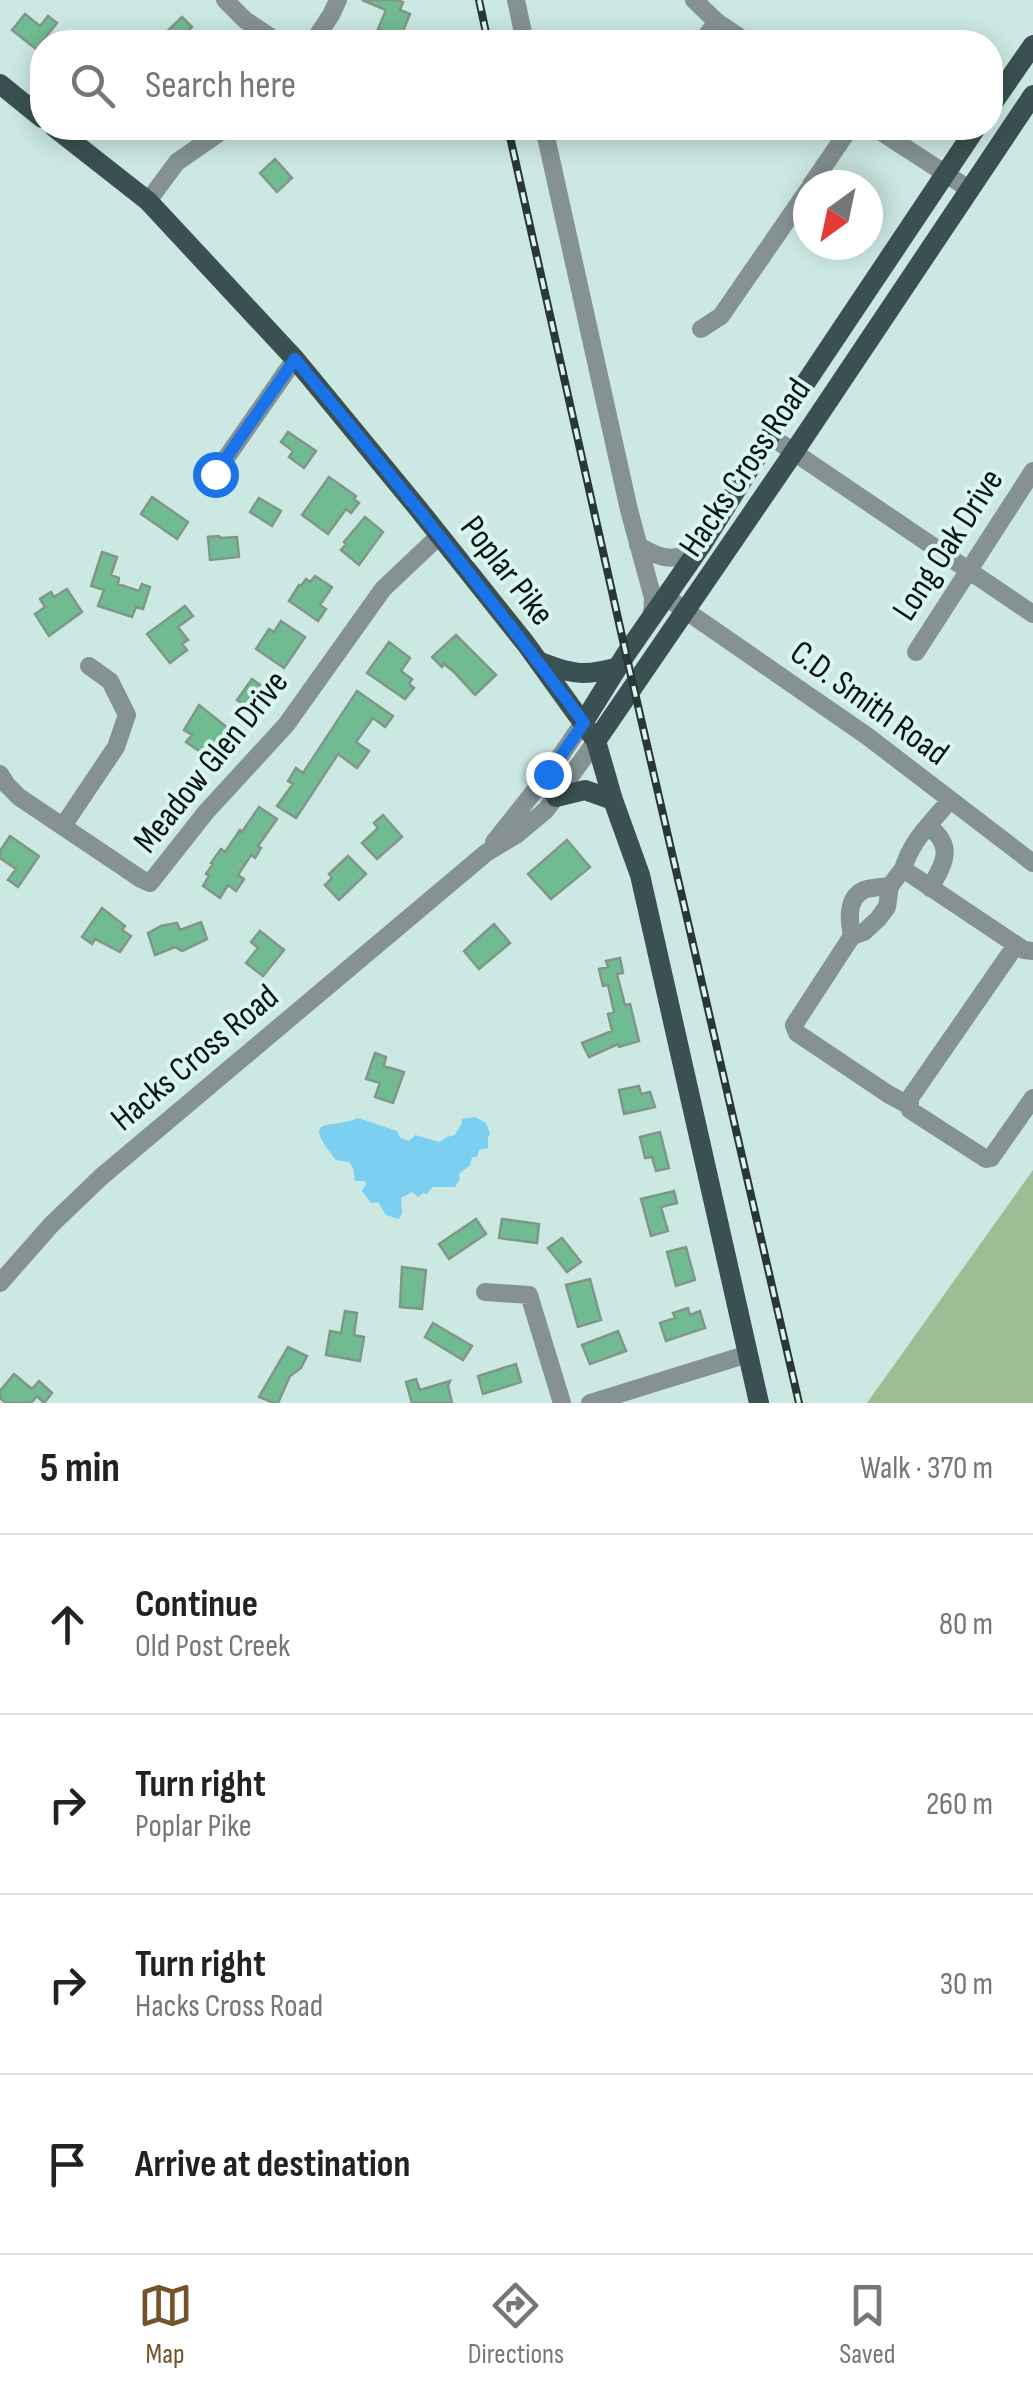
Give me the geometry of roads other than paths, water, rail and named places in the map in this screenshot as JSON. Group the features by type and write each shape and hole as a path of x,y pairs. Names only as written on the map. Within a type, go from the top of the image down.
{"main road":[{"path":"1003,88 1033,45"},
{"path":"0,84 30,108"},
{"name":"Hacks Cross Road","path":"596,741 1032,99"},
{"name":"Poplar Pike","path":"70,140 148,201 295,359 538,661 596,741 640,875 760,1403"},
{"name":"Hacks Cross Road","path":"584,723 968,140"},
{"path":"538,661 581,674 618,666"},
{"path":"556,797 585,790 613,800"}],"street":[{"path":"225,0 260,30"},
{"path":"321,30 338,0"},
{"path":"516,0 522,30"},
{"path":"694,0 729,30"},
{"path":"711,30 717,22"},
{"path":"1006,83 1032,99"},
{"path":"148,201 177,162 209,140"},
{"path":"547,140 653,598 652,617"},
{"path":"821,170 842,140"},
{"path":"894,140 968,190"},
{"path":"701,329 722,316 793,211"},
{"path":"215,474 295,359"},
{"path":"770,436 1033,614"},
{"name":"Long Oak Drive","path":"916,652 1033,470"},
{"name":"Meadow Glen Drive","path":"0,774 19,797 146,882 154,881 206,812 295,713 383,589 439,536"},
{"path":"638,545 662,558 674,558 686,556 703,543"},
{"name":"C.D. Smith Road","path":"666,596 866,736 1033,863"},
{"path":"63,826 116,747 127,715 110,680 89,666"},
{"name":"Hacks Cross Road","path":"486,853 584,723"},
{"name":"Hacks Cross Road","path":"0,1283 51,1225 101,1177 486,853 546,810 596,741"},
{"path":"949,801 916,840 904,869 890,886 887,906 878,919 864,932 852,936 794,1024 797,1032 986,1159 992,1158 1033,1098"},
{"path":"929,827 942,837 946,850 930,888"},
{"path":"904,869 1024,948 908,1105"},
{"path":"852,936 848,913 858,895 862,890 890,886"},
{"path":"485,1292 528,1295 562,1403"},
{"path":"590,1403 748,1354"}],"water":[{"path":"475,1117 486,1123 490,1134 488,1148 472,1157 455,1187 432,1187 427,1194 418,1197 412,1192 401,1198 399,1219 386,1215 378,1202 371,1203 362,1191 365,1181 355,1181 349,1162 336,1160 320,1136 323,1126 358,1118 397,1131 400,1138 409,1141 415,1135 439,1142 455,1135 461,1119"}],"railway":[{"path":"479,0 485,30"},
{"path":"511,140 799,1403"}]}
